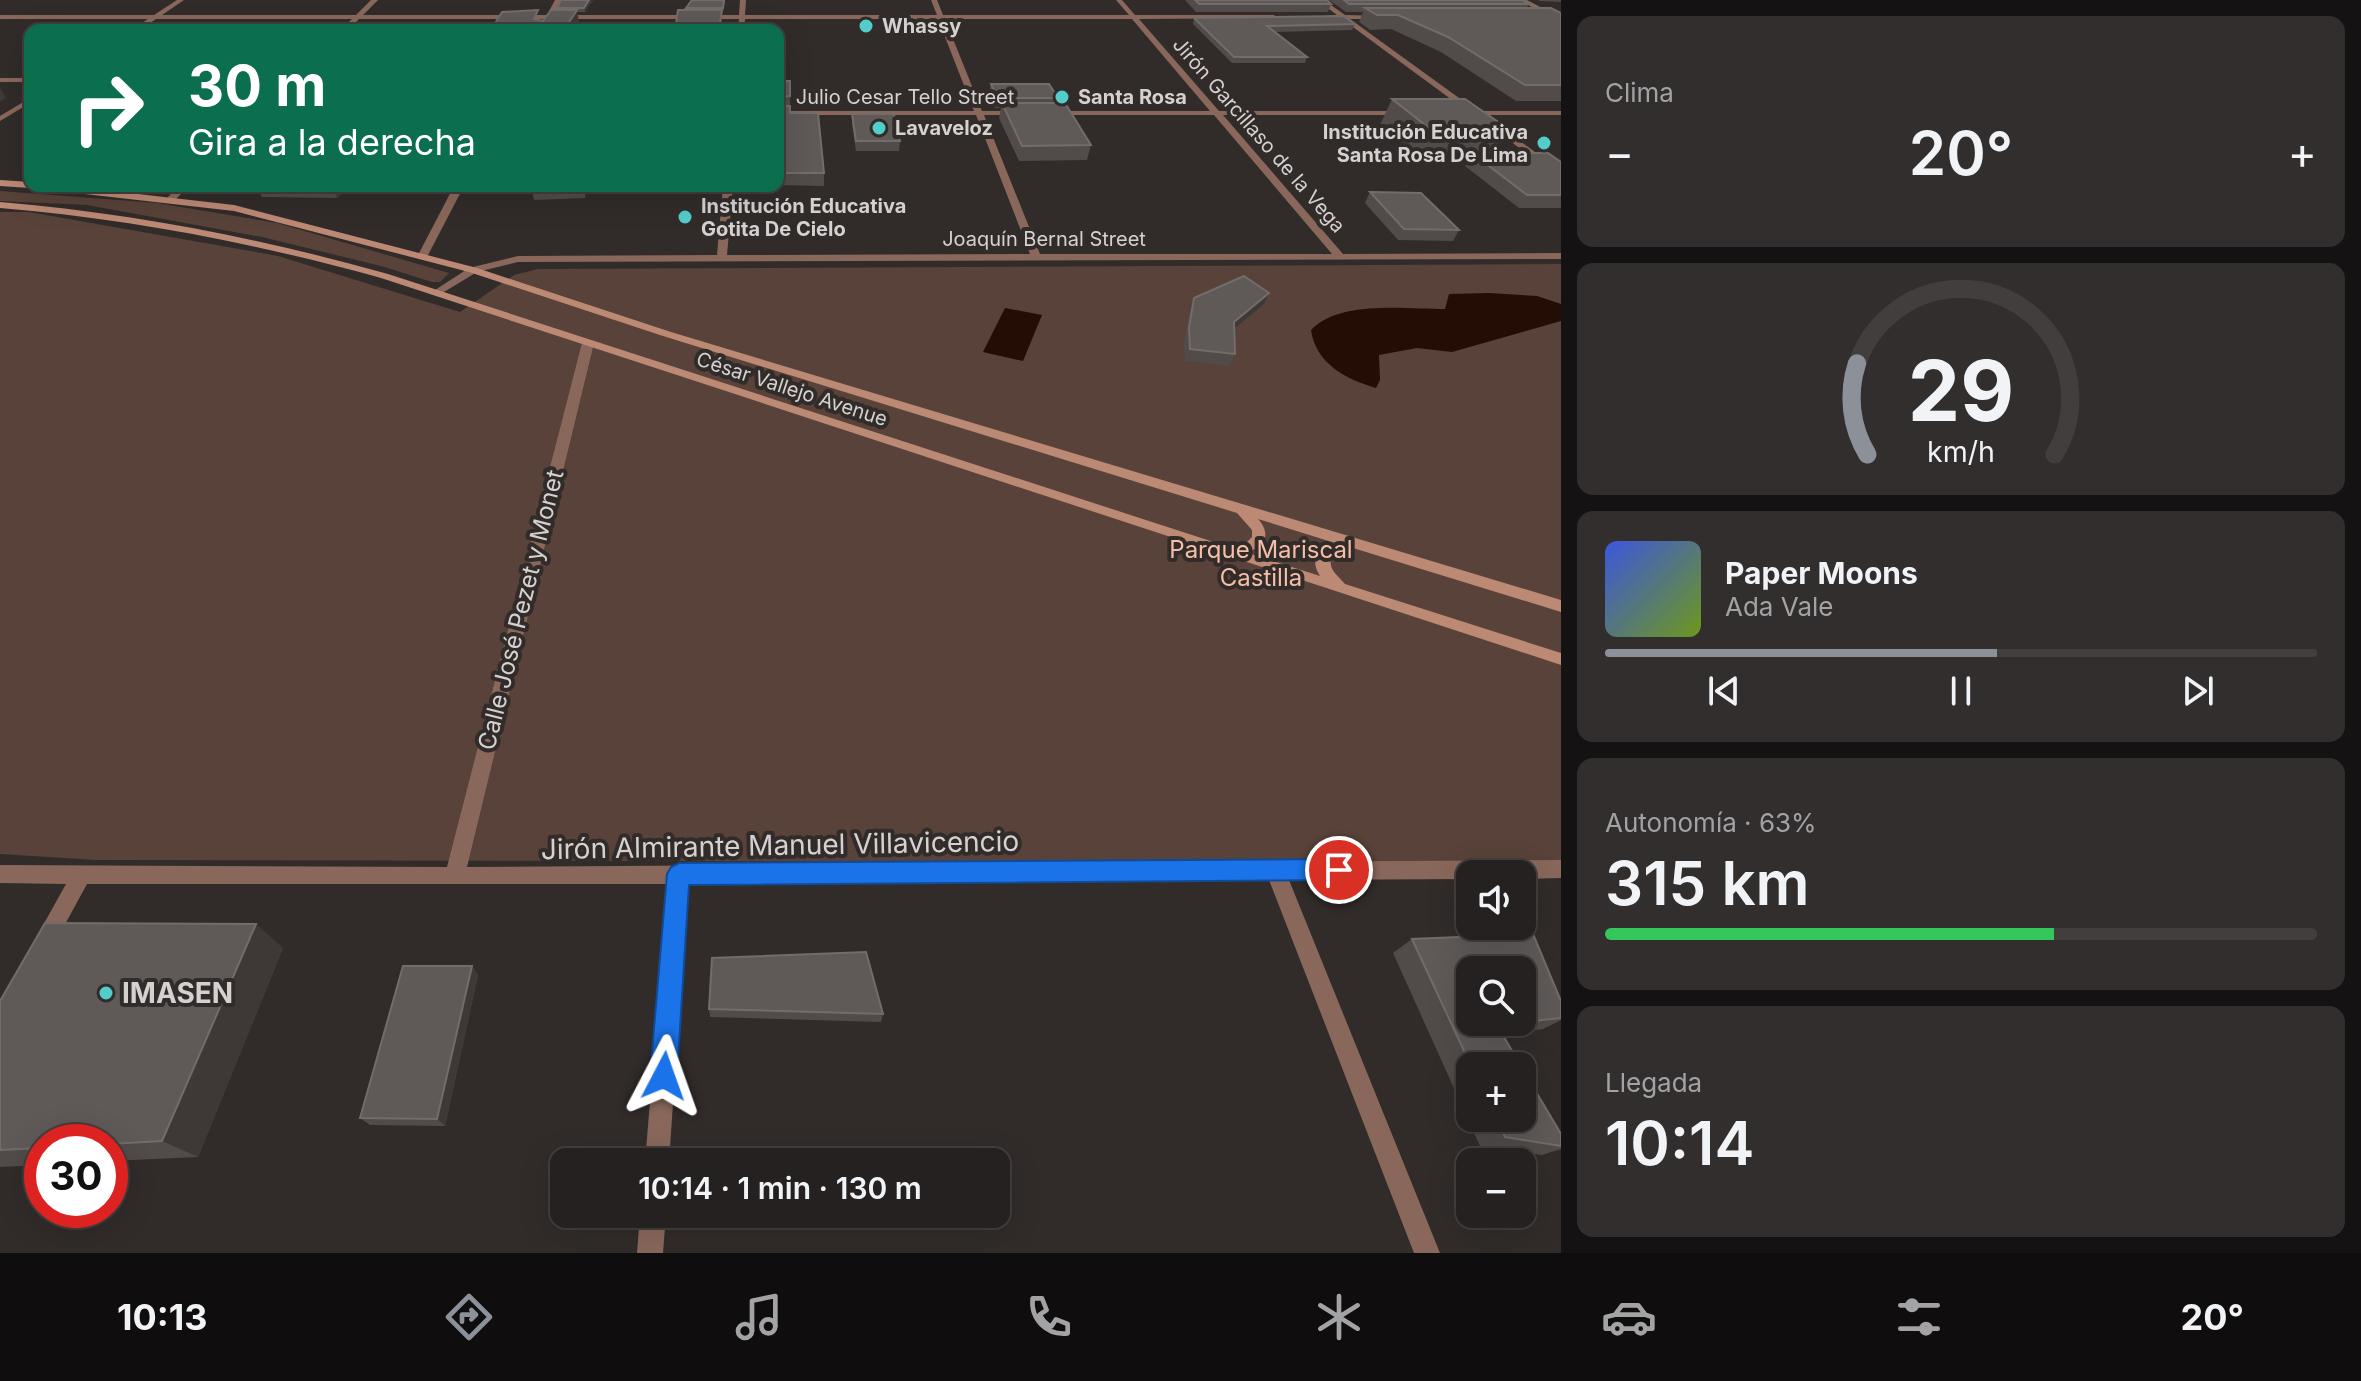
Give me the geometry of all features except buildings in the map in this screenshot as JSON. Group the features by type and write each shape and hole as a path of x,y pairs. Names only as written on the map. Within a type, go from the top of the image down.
{"main road":[{"path":"0,183 24,185"},
{"name":"César Vallejo Avenue","path":"101,192 234,208 473,270 667,334 1561,606"},
{"name":"César Vallejo Avenue","path":"0,205 81,211 257,240 439,292 1561,659"},
{"path":"1225,550 1252,546 1259,538 1259,529 1241,510"},
{"path":"1342,589 1322,569 1321,558 1326,550 1351,543"}],"street":[{"path":"144,24 181,0"},
{"path":"350,24 375,0"},
{"path":"545,24 558,0"},
{"path":"741,24 743,0"},
{"path":"934,0 1036,257"},
{"name":"Jirón Garcillaso de la Vega","path":"1119,0 1340,256"},
{"path":"1320,0 1561,175"},
{"path":"1522,0 1559,18"},
{"path":"0,17 1281,17"},
{"path":"1312,17 1389,17"},
{"path":"1539,17 1559,18"},
{"path":"0,80 24,80"},
{"path":"0,119 24,104"},
{"path":"10,113 24,113"},
{"name":"Julio Cesar Tello Street","path":"784,113 1413,113"},
{"path":"1460,113 1561,113"},
{"path":"171,199 178,192"},
{"path":"422,257 456,192"},
{"path":"722,258 728,192"},
{"name":"Joaquín Bernal Street","path":"439,292 473,270 518,259 1561,256"},
{"name":"Calle José Pezet y Monet","path":"455,876 588,343"},
{"name":"Jirón Almirante Manuel Villavicencio","path":"0,874 455,876 1561,869"},
{"path":"1275,870 1427,1253"},
{"path":"37,955 82,874"},
{"path":"658,1148 679,874"},
{"path":"650,1253 652,1228"}],"green space":[{"path":"0,191 157,203 277,223 449,273 440,282 432,282 381,266 262,237 87,205 0,201"},
{"name":"Parque Mariscal Castilla","path":"0,212 29,212 278,256 460,312 514,275 538,269 1561,264 1561,863 1536,863 1536,860 1456,860 1456,863 96,860 0,854"}],"shaded area":[{"path":"1449,294 1537,296 1561,304 1561,321 1452,352 1417,348 1379,355 1380,380 1376,388 1344,375 1326,361 1314,342 1311,330 1323,320 1355,310 1445,309"},
{"path":"1005,308 1042,315 1023,361 983,352"}],"place":[{"name":"Whassy","path":"866,26"},
{"name":"Santa Rosa","path":"1062,97"},
{"name":"Lavaveloz","path":"879,128"},
{"name":"Institución Educativa Santa Rosa De Lima","path":"1544,143"},
{"name":"Institución Educativa Gotita De Cielo","path":"685,217"},
{"name":"IMASEN","path":"106,993"}],"route":[{"path":"664,1076 679,874 1339,870"}]}
